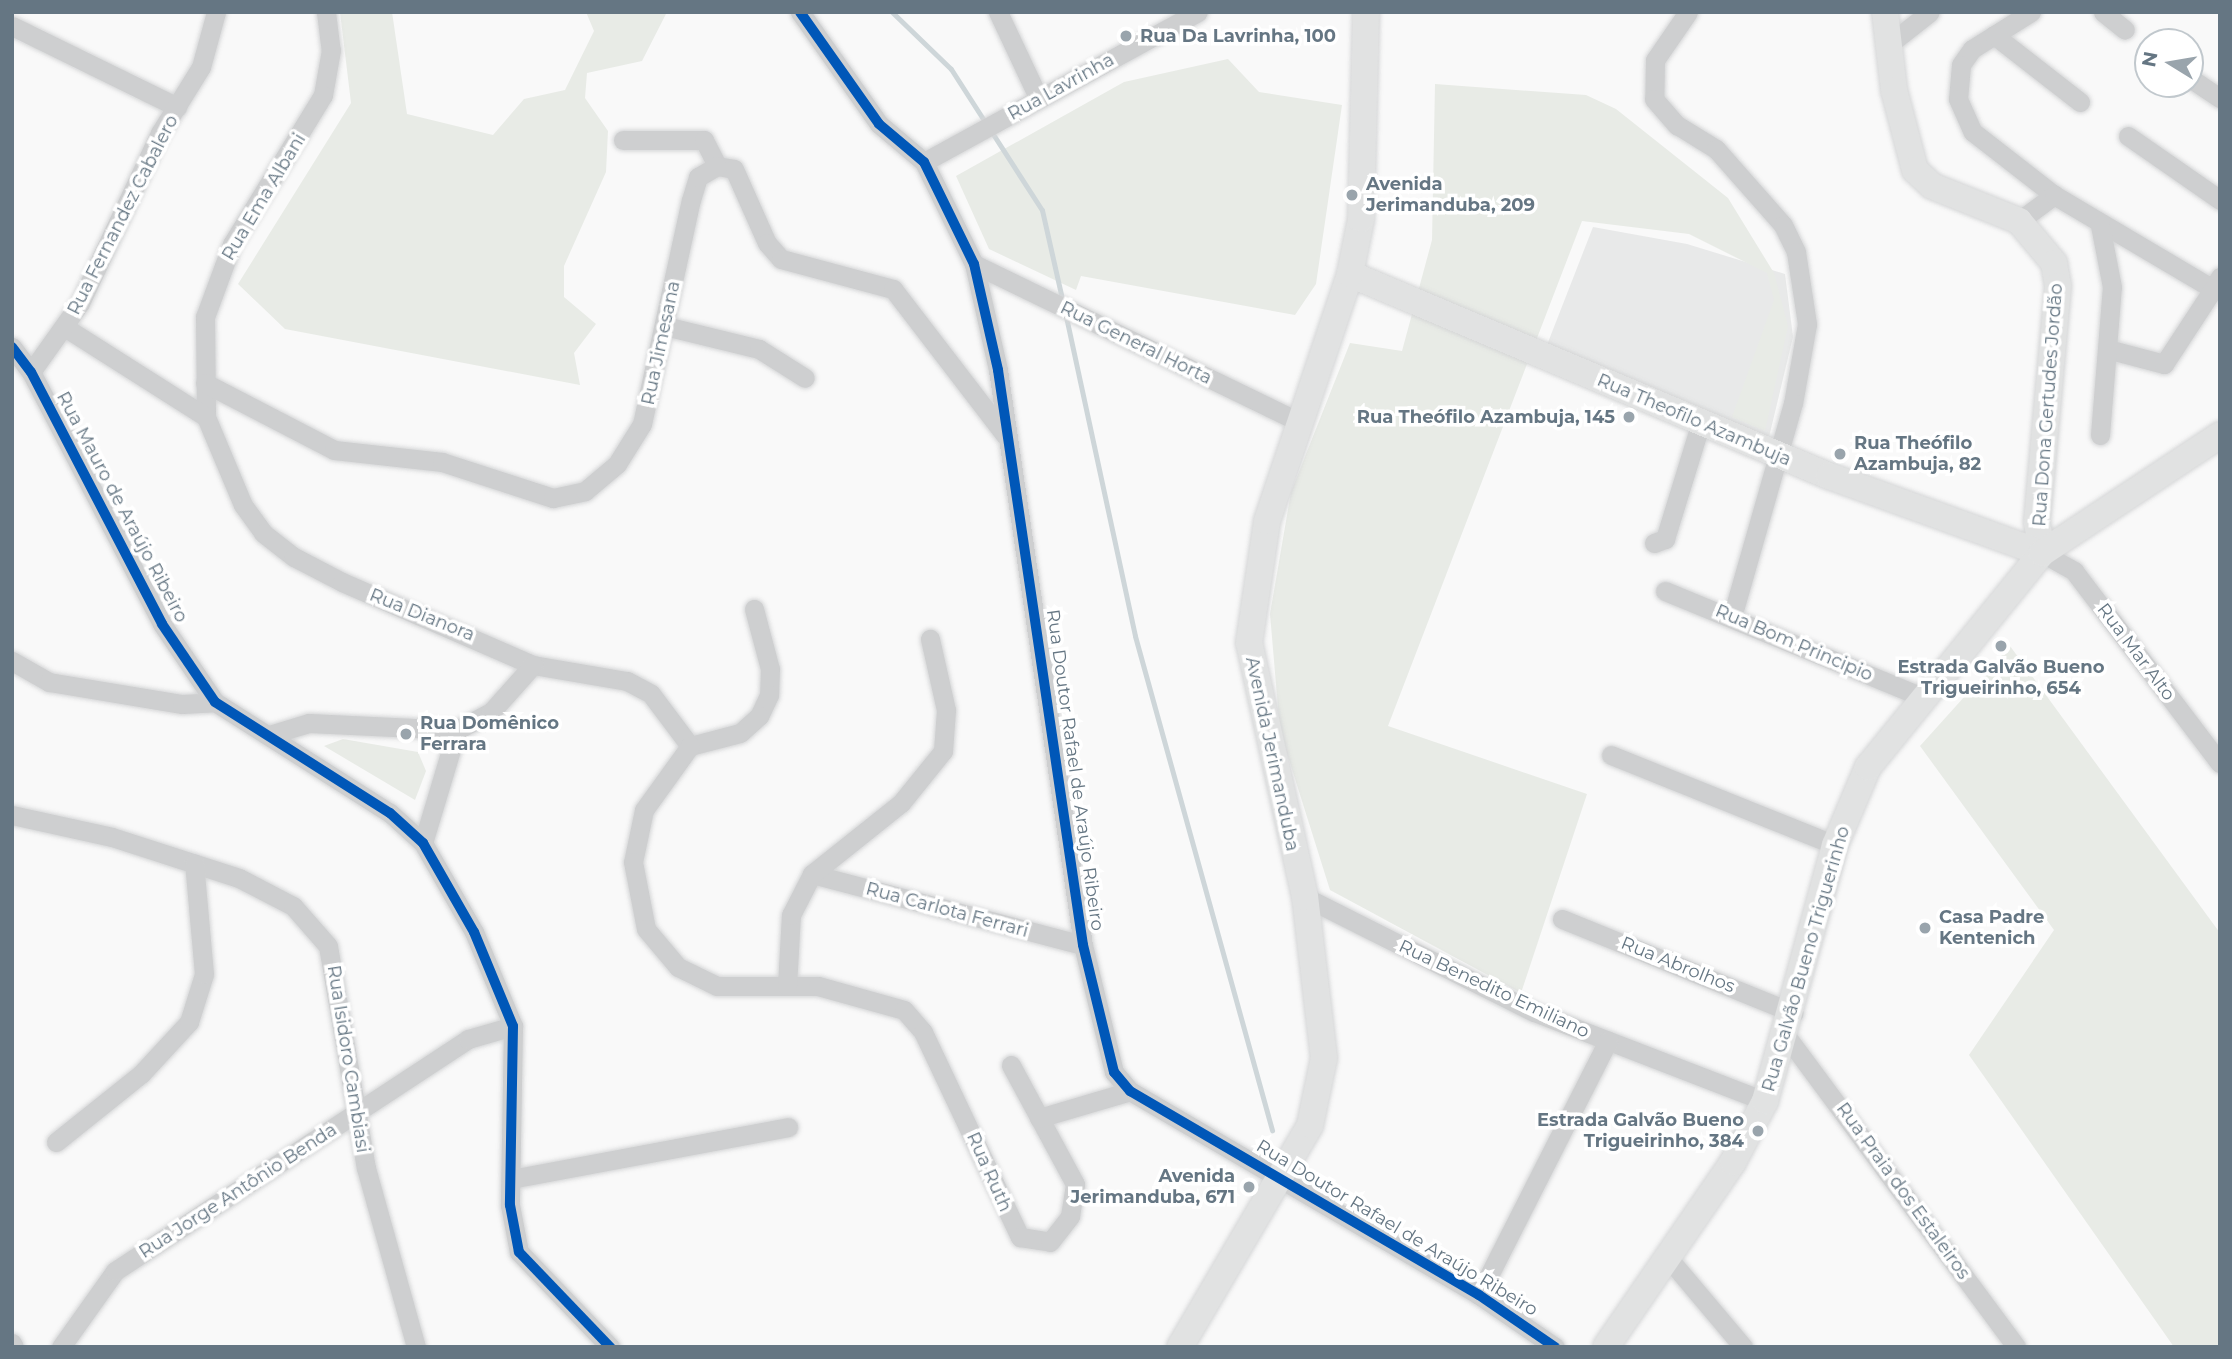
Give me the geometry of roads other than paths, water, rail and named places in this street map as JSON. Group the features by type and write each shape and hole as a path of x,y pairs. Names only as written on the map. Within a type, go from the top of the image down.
{"street":[{"name":"Rua Fernandez Cabalero","path":"31,372 66,328 177,107 208,52 216,12"},
{"name":"Rua Ema Albani","path":"206,417 209,291 323,94 331,50 326,12"},
{"name":"Rua Doutor Rafael de Araújo Ribeiro","path":"800,12 879,124 923,162 974,264 1009,439 1083,945 1106,1055 1130,1091 1479,1294 1555,1347"},
{"path":"998,12 1039,99"},
{"name":"Rua Lavrinha","path":"923,162 1039,99 1167,19 1198,12"},
{"name":"Avenida Jerimanduba","path":"1180,1347 1310,1125 1324,1058 1305,897 1249,643 1266,521 1350,274 1366,173 1366,12"},
{"path":"1688,12 1655,60 1654,99 1662,113 1716,149 1759,192 1796,252 1807,324 1779,456 1732,617"},
{"path":"1885,12 1888,45"},
{"path":"1888,45 1930,12"},
{"path":"2031,12 1994,35 1961,65 1957,83 1964,117 1973,132 2054,195 2100,225 2216,283 2164,364 2111,350"},
{"path":"2103,12 2125,30"},
{"path":"12,26 177,107"},
{"path":"1994,35 2080,102"},
{"name":"Rua Dona Gertudes Jordão","path":"1888,45 1915,170 1932,186 2019,221 2044,246 2058,286 2041,444 2042,553"},
{"path":"2204,87 2220,98"},
{"path":"2127,136 2220,200"},
{"path":"623,140 704,140 717,166 734,169 767,243 781,259 893,289 1009,439"},
{"name":"Rua Jimesana","path":"205,383 334,450 442,462 567,499 600,481 632,443 649,405 698,177 717,166"},
{"path":"2019,221 2054,195"},
{"path":"2100,225 2110,264 2111,350 2100,435"},
{"name":"Rua General Horta","path":"974,264 1298,421"},
{"name":"Rua Theofilo Azambuja","path":"1350,274 1779,456 2042,553"},
{"path":"665,327 759,349 805,378"},
{"path":"66,328 206,417"},
{"name":"Rua Mauro de Araújo Ribeiro","path":"12,347 31,372 162,624 215,702 390,813 423,843 474,932 513,1026 511,1231 519,1252 611,1347"},
{"name":"Rua Dianora","path":"206,417 243,505 262,533 294,557 533,665 627,681 651,694 690,746"},
{"path":"1654,543 1667,535 1701,422"},
{"name":"Rua Galvão Bueno Triguerinho","path":"1606,1347 1670,1259 1765,1101 1790,1025 1835,845 1868,768 1922,697 1986,630 2042,553 2220,435"},
{"name":"Rua Mar Alto","path":"2042,553 2074,571 2220,764"},
{"name":"Rua Bom Principio","path":"1665,590 1922,697"},
{"path":"754,609 770,668 764,706 740,733 690,746 662,777 636,839 636,897 646,929 663,955 693,976 746,990 787,986 791,915 811,874 901,803 943,751 946,710 930,639"},
{"path":"12,660 49,682 182,704 215,702"},
{"path":"269,735 309,723 457,730 491,712 533,665"},
{"path":"423,843 457,730"},
{"path":"1611,755 1835,845"},
{"name":"Rua Isidoro Cambiasi","path":"12,815 194,863 293,906 328,946 357,1114 416,1347"},
{"path":"56,1142 141,1074 189,1022 204,974 194,863"},
{"name":"Rua Carlota Ferrari","path":"811,874 1083,945"},
{"name":"Rua Benedito Emiliano","path":"1305,897 1534,1012 1765,1101"},
{"name":"Rua Abrolhos","path":"1562,919 1790,1025"},
{"name":"Rua Ruth","path":"787,986 873,997 914,1020 1008,1216 1020,1237 1034,1244 1062,1232 1075,1184 1011,1065"},
{"name":"Rua Praia dos Estaleiros","path":"1790,1025 2016,1347"},
{"name":"Rua Jorge Antônio Benda","path":"61,1347 115,1271 468,1039 513,1026"},
{"name":"Rua Doutor Rafael de Araújo Ribeiro","path":"1479,1294 1608,1041"},
{"path":"1039,1118 1130,1091"},
{"path":"511,1179 788,1127"},
{"path":"1670,1259 1743,1347"}],"waterway":[{"path":"892,12 951,69 985,122"},
{"path":"991,131 1042,210 1062,299"},
{"path":"1065,312 1135,636 1272,1130"}],"place":[{"name":"Rua Da Lavrinha, 100","path":"1126,36"},
{"name":"Avenida Jerimanduba, 209","path":"1352,195"},
{"name":"Rua Theófilo Azambuja, 145","path":"1629,417"},
{"name":"Rua Theófilo Azambuja, 82","path":"1840,454"},
{"name":"Estrada Galvão Bueno Trigueirinho, 654","path":"2001,646"},
{"name":"Rua Domênico Ferrara","path":"406,734"},
{"name":"Casa Padre Kentenich","path":"1925,928"},
{"name":"Estrada Galvão Bueno Trigueirinho, 384","path":"1758,1131"},
{"name":"Avenida Jerimanduba, 671","path":"1249,1187"}]}
